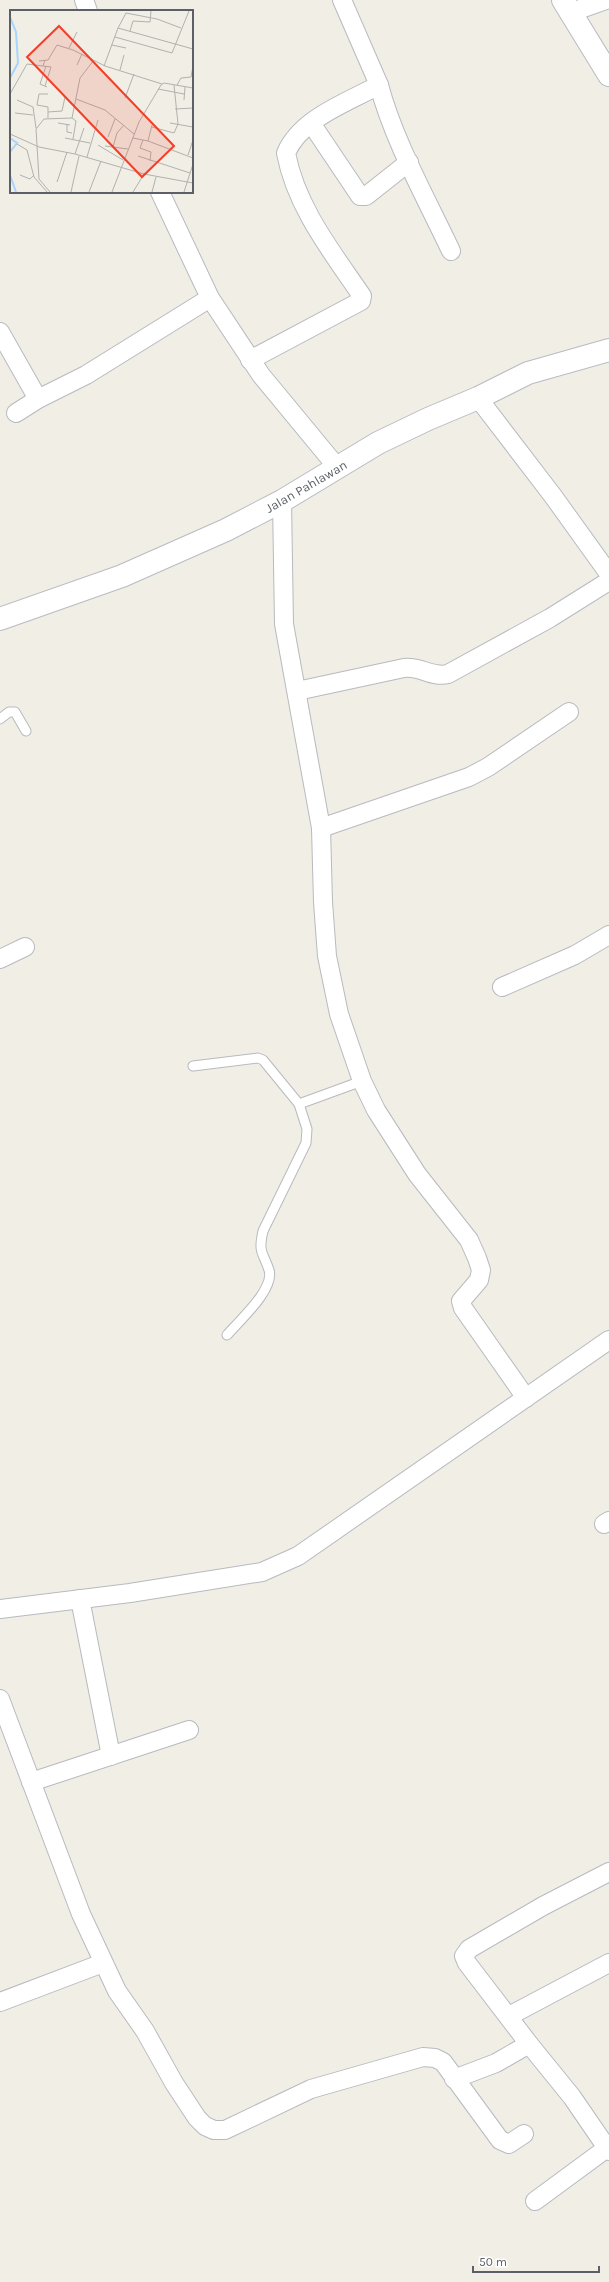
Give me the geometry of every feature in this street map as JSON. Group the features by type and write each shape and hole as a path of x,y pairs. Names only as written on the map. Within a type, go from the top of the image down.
{"main road":[{"path":"567,6 609,75"},
{"name":"Jalan Pahlawan","path":"0,619 122,576 226,530 282,501 378,444 428,419 478,398 528,373 609,350"}],"street":[{"path":"84,0 88,10"},
{"path":"342,0 379,85 383,99 409,162 451,251"},
{"path":"567,6 606,0"},
{"path":"250,360 361,301 362,296 312,222 288,162 286,153 290,144 311,123 379,85"},
{"path":"311,123 360,196 366,196 409,162"},
{"path":"160,193 210,298 265,381 337,467"},
{"path":"16,413 38,399 86,375 210,298"},
{"path":"0,332 38,399"},
{"path":"478,398 553,496 609,574"},
{"path":"282,501 284,624 297,690 320,828 327,956 339,1014 362,1080 376,1110 417,1174 469,1240 480,1270 479,1280 461,1301 462,1308 526,1398"},
{"path":"297,690 404,668 414,667 440,676 448,674 550,618 609,581"},
{"path":"320,828 469,777 488,767 569,712"},
{"path":"502,987 575,955 609,935"},
{"path":"0,959 24,947"},
{"path":"0,1609 80,1599 262,1572 281,1565 298,1556 609,1340"},
{"path":"80,1599 111,1756"},
{"path":"0,1698 81,1914 103,1963 117,1991 145,2031 174,2083 197,2118 205,2126 214,2130 225,2130 311,2089 423,2057 435,2058 443,2062 500,2140 509,2144 524,2134"},
{"path":"31,1782 189,1730"},
{"path":"535,2201 608,2149 572,2097 529,2044 467,1963 464,1956 469,1949 543,1906 609,1872"},
{"path":"0,2002 103,1963"},
{"path":"509,2016 609,1963"},
{"path":"454,2079 496,2063 529,2044"}],"lane":[{"path":"0,719 9,712 15,712 26,730"},
{"path":"193,1066 258,1058 263,1060 268,1063 299,1104 307,1129 306,1143 263,1231 261,1240 261,1254 269,1270 269,1280 266,1290 227,1335"},
{"path":"299,1104 362,1080"}]}
